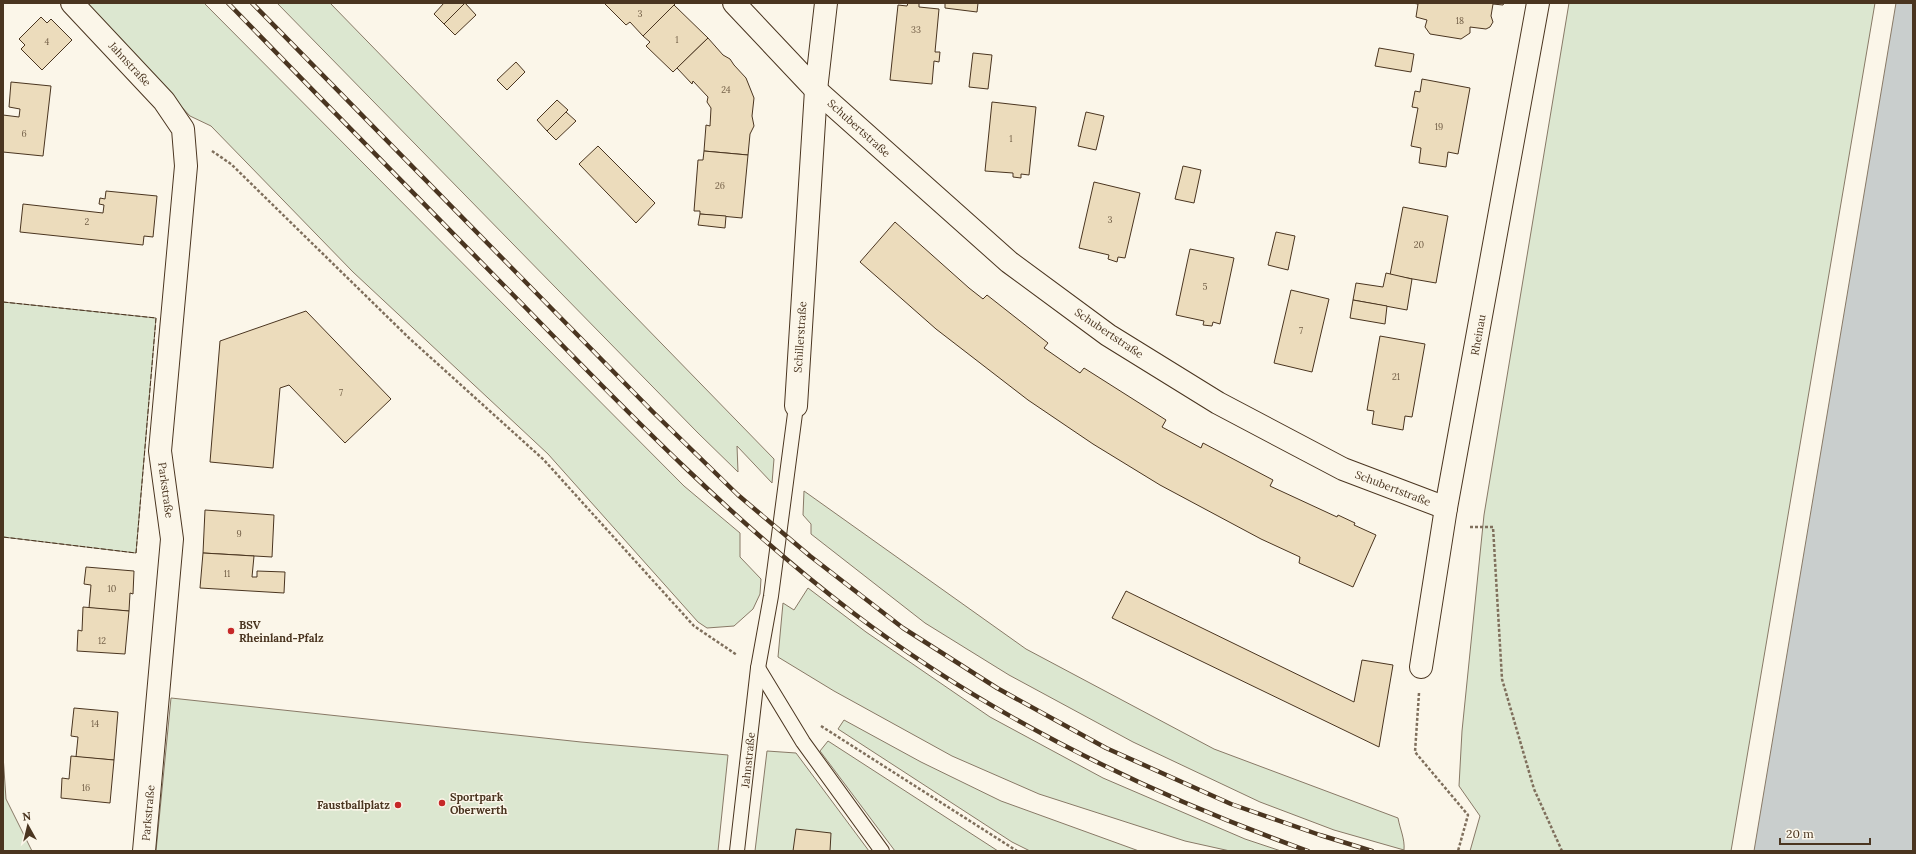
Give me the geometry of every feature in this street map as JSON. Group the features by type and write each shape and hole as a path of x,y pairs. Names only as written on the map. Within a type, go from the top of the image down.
{"street":[{"name":"Jahnstraße","path":"72,3 164,101 183,129"},
{"name":"Schubertstraße","path":"734,3 816,90 1009,262 1108,335 1218,403 1343,469 1446,508"},
{"name":"Schillerstraße","path":"796,406 816,90 826,3"},
{"name":"Rheinau","path":"1420,667 1446,508 1538,3"},
{"name":"Parkstraße","path":"144,851 172,539 160,451 186,166 183,129"}],"lane":[{"name":"Schillerstraße","path":"758,668 774,581 796,406"},
{"name":"Jahnstraße","path":"738,851 758,668"},
{"path":"758,668 803,742 882,851"}],"path":[{"path":"183,129 231,164 409,338 544,460 694,626 758,668"},
{"path":"1464,528 1493,527 1502,680 1534,789 1562,851"},
{"path":"1420,667 1415,752 1468,815 1458,851"},
{"path":"820,726 1016,851"}],"green space":[{"path":"85,3 204,3 684,486 740,533 740,557 761,579 760,594 753,609 734,626 707,628 698,622 548,454 353,272 211,126 190,116"},
{"path":"277,3 330,3 774,459 772,483 737,446 738,472"},
{"path":"1569,3 1875,3 1731,851 1470,851 1480,816 1459,786 1462,731 1484,515"},
{"path":"3,302 156,318 136,553 3,537"},
{"path":"804,491 1026,649 1214,749 1398,818 1403,838 1404,850 1334,830 1260,802 1133,742 1009,675 925,623 811,534 811,524 803,515"},
{"path":"808,588 866,632 990,717 1103,778 1245,839 1281,851 1230,851 1185,841 1039,794 952,756 834,691 778,657 783,603 794,610"},
{"name":"Sportpark Oberwerth","path":"171,698 581,742 728,755 718,851 156,851"},
{"path":"844,720 921,762 1001,801 1139,851 1030,851 1012,842 838,729"},
{"path":"828,741 998,851 895,851 820,751"},
{"path":"767,751 796,753 869,851 755,851"},
{"path":"3,755 6,799 32,851 3,851"}],"shaded area":[{"path":"1896,3 1913,3 1913,851 1754,851"}],"building":[{"path":"444,3 465,3 444,24 434,14"},
{"path":"465,3 476,15 455,35 444,24"},
{"path":"604,3 676,3 643,36 630,22 626,25"},
{"path":"908,3 919,3 919,7 939,9 935,52 940,52 939,62 934,61 932,84 890,80 898,5 907,6"},
{"path":"945,3 978,3 977,12 945,8"},
{"path":"1412,3 1504,3 1503,5 1493,4 1491,16 1493,22 1490,27 1486,29 1470,27 1470,33 1461,39 1430,34 1425,27 1427,20 1416,17 1418,4"},
{"path":"674,5 708,38 673,72 646,46 650,42 643,36"},
{"path":"41,17 47,23 51,19 72,40 42,70 21,49 25,45 19,39"},
{"path":"708,38 723,55 730,59 746,78 754,98 752,116 754,126 750,134 748,155 704,151 706,125 710,126 711,108 707,102 708,97 693,81 692,84 677,68"},
{"path":"1379,48 1414,54 1411,72 1375,66"},
{"path":"973,53 992,55 988,89 969,87"},
{"path":"516,62 525,72 507,90 497,80"},
{"path":"1422,79 1470,88 1458,154 1448,152 1446,167 1419,163 1421,148 1411,146 1418,108 1412,107 1415,91 1420,92"},
{"path":"11,82 51,86 43,156 3,152 3,115 19,117 20,109 9,107"},
{"path":"557,100 568,110 547,131 537,120"},
{"path":"992,102 1036,107 1029,175 1021,174 1021,178 1013,177 1013,173 985,171"},
{"path":"566,112 576,121 556,140 547,131"},
{"path":"1086,112 1104,116 1096,150 1078,146"},
{"path":"598,146 655,203 636,223 579,164"},
{"path":"704,151 748,155 742,218 700,214 700,211 694,211 698,160 703,160"},
{"path":"1183,166 1201,170 1194,203 1175,199"},
{"path":"1094,182 1140,193 1125,258 1118,257 1117,262 1108,259 1109,255 1079,248"},
{"path":"106,191 157,196 153,237 144,236 143,245 20,232 23,204 103,213 104,205 99,204 100,198 105,199"},
{"path":"1403,207 1448,216 1436,283 1390,275"},
{"path":"700,214 726,216 725,228 698,225"},
{"path":"895,222 969,288 983,299 987,295 1048,343 1044,348 1080,373 1084,368 1166,420 1162,427 1201,448 1203,443 1273,480 1270,486 1337,517 1338,515 1355,523 1354,525 1376,535 1353,587 1299,563 1300,557 1261,539 1160,485 1093,444 1028,400 936,329 860,262"},
{"path":"1276,232 1295,236 1288,270 1268,265"},
{"path":"1190,249 1234,258 1220,324 1213,322 1212,326 1203,325 1204,321 1176,315"},
{"path":"1386,273 1412,279 1407,310 1353,300 1356,283 1383,287"},
{"path":"1291,290 1329,299 1312,372 1274,363"},
{"path":"1353,300 1387,306 1385,324 1350,318"},
{"path":"306,311 391,399 345,443 289,385 280,388 273,468 210,462 220,341"},
{"path":"1380,336 1425,344 1412,417 1405,416 1403,430 1372,424 1374,411 1367,410"},
{"path":"205,510 274,515 272,557 203,553"},
{"path":"203,553 254,556 252,577 257,577 257,571 285,572 284,593 200,588"},
{"path":"86,567 134,571 133,594 130,593 129,611 89,608 91,585 84,584"},
{"path":"1126,591 1354,702 1362,660 1393,665 1379,747 1112,618"},
{"path":"83,607 129,611 125,654 77,651 78,630 82,631"},
{"path":"74,708 118,712 114,760 76,757 78,737 71,736"},
{"path":"71,756 114,760 110,803 61,798 62,778 69,779"},
{"path":"796,829 831,833 830,851 793,851"}],"railway":[{"path":"228,3 643,427 724,504 808,577 852,612 905,650 959,685 1014,718 1071,749 1129,778 1188,804 1308,851"},
{"path":"252,3 653,412 738,495 810,556 903,628 997,688 1106,748 1231,804 1320,835 1372,851"}],"fence":[{"path":"3,302 156,318 136,553 3,537"}],"place":[{"name":"BSV Rheinland-Pfalz","path":"231,631"},
{"name":"Sportpark Oberwerth","path":"442,803"},
{"name":"Faustballplatz","path":"398,805"}]}
